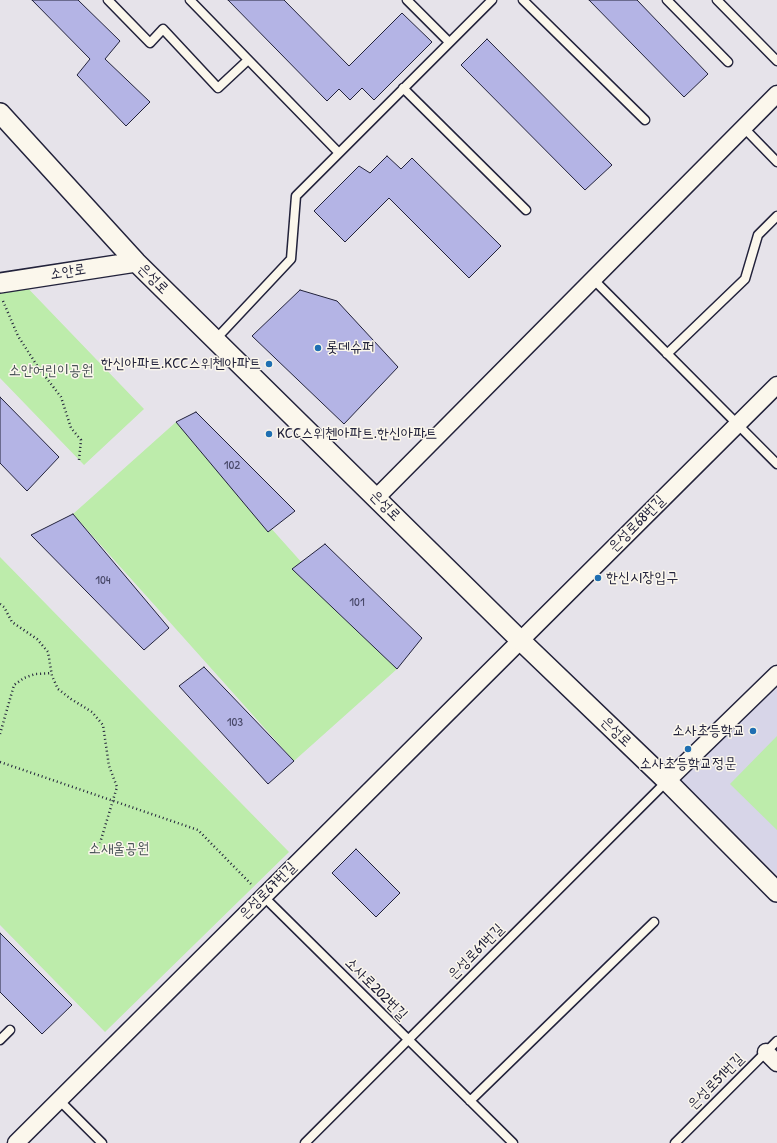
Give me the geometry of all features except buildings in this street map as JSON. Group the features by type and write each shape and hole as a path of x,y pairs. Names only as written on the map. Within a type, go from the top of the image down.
{"street":[{"path":"376,498 777,94"},
{"name":"은성로","path":"0,113 136,262 520,640 667,781 777,892"},
{"name":"소안로","path":"1,292 136,262"},
{"name":"은성로68번길","path":"520,640 777,385"},
{"name":"은성로67번길","path":"16,1143 520,640"},
{"path":"667,781 777,674"}],"lane":[{"path":"108,0 150,43 163,29 218,88 248,60"},
{"path":"190,0 339,153"},
{"path":"407,0 449,42"},
{"path":"215,340 291,259 296,196 492,0"},
{"path":"523,0 645,120"},
{"path":"667,0 728,62"},
{"path":"717,0 777,61"},
{"path":"403,88 526,210"},
{"path":"744,128 777,162"},
{"path":"667,354 745,279 758,235 777,216"},
{"path":"593,279 777,464"},
{"name":"은성로61번길","path":"305,1143 667,781"},
{"name":"소사로202번길","path":"263,896 513,1143"},
{"path":"470,1101 654,922"},
{"path":"0,1040 10,1030"},
{"name":"은성로51번길","path":"675,1143 773,1052"},
{"path":"59,1100 102,1143"}],"path":[{"path":"1,292 18,336 60,397 71,428 81,440 79,460"},
{"path":"0,604 4,607 12,622 37,638 48,652 52,673 58,689 92,712 103,725 109,766 117,787 100,843"},
{"path":"0,734 14,685 24,678 35,674 52,673"},
{"path":"0,762 198,830 263,896"}],"shaded area":[{"name":"소사초등학교","path":"777,683 777,875 680,779"}],"green space":[{"name":"소안어린이공원","path":"20,280 144,409 84,465 0,378 0,283"},
{"path":"176,422 397,669 294,761 73,514"},
{"name":"소새울공원","path":"0,557 289,852 105,1032 0,925"},
{"path":"777,736 777,830 730,784"}],"place":[{"name":"롯데슈퍼","path":"318,348"},
{"name":"한신아파트.KCC스위첸아파트","path":"269,364"},
{"name":"KCC스위첸아파트.한신아파트","path":"269,434"},
{"name":"한신시장입구","path":"598,578"},
{"name":"소사초등학교","path":"753,731"},
{"name":"소사초등학교정문","path":"688,749"}]}
